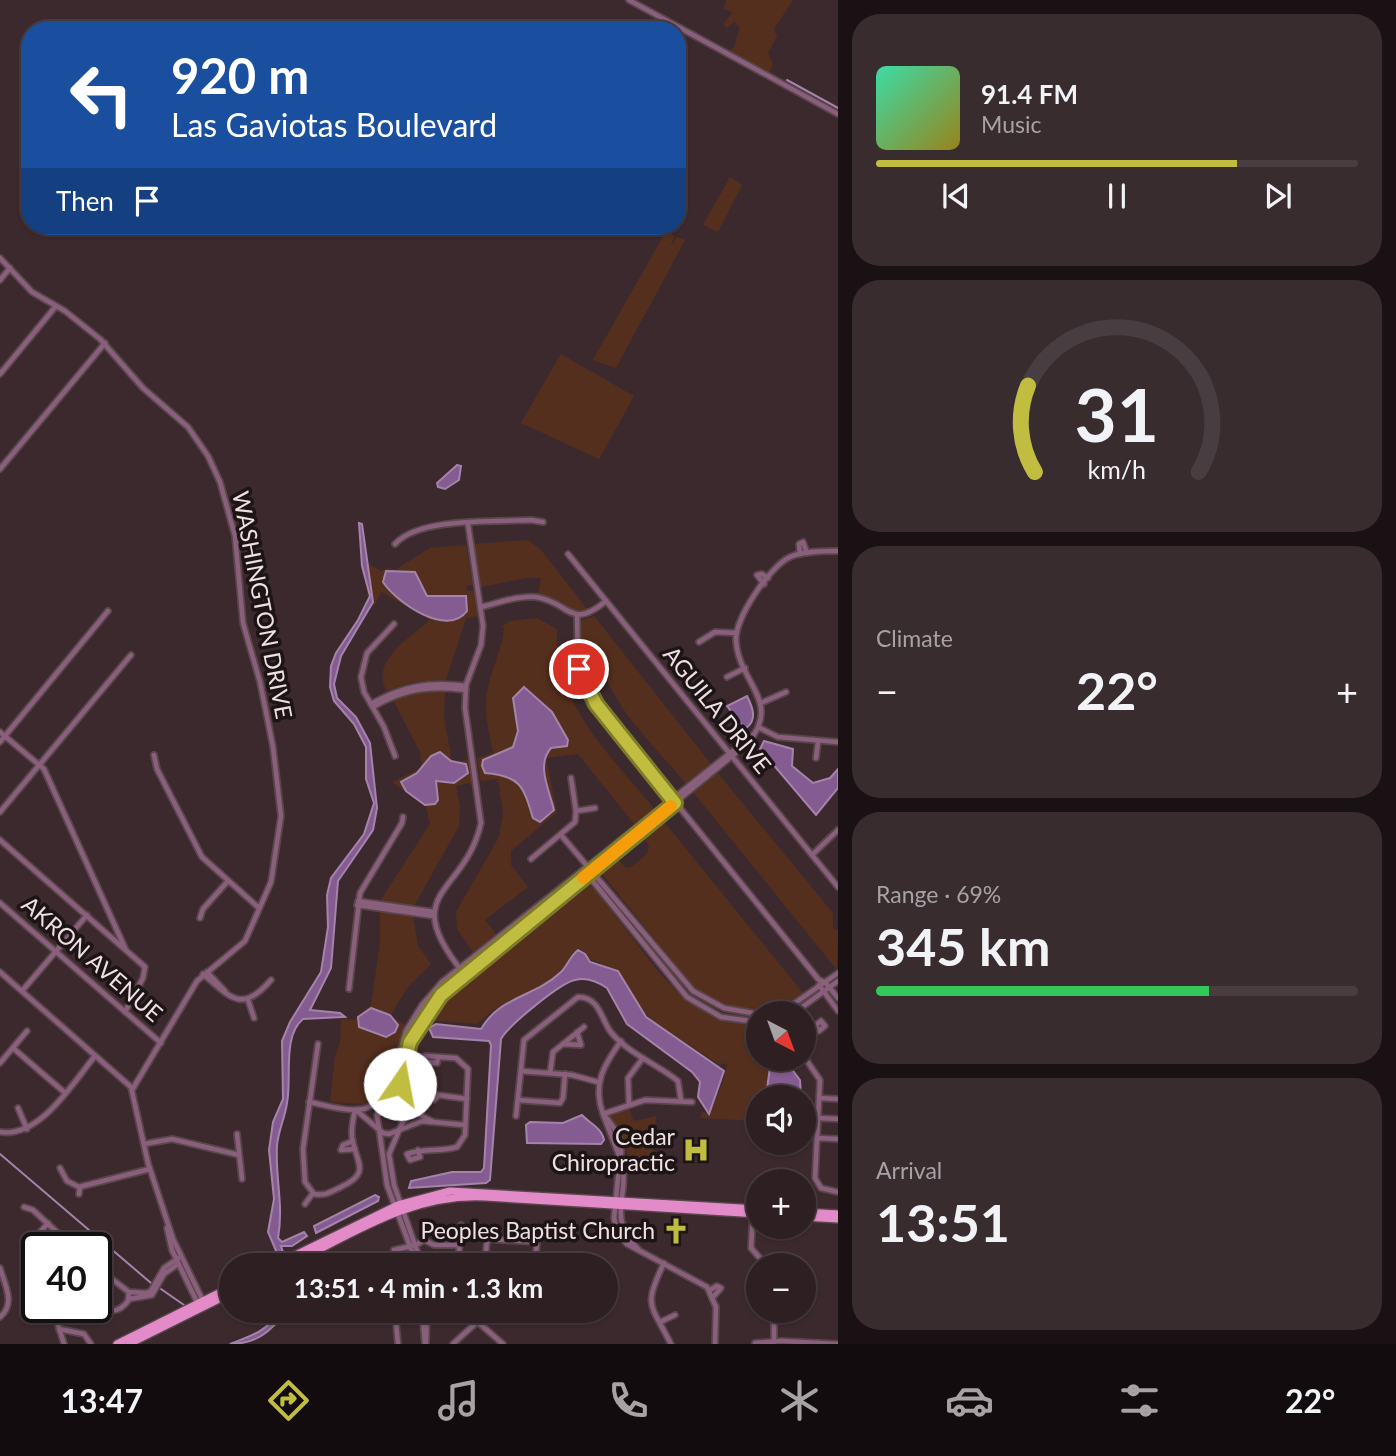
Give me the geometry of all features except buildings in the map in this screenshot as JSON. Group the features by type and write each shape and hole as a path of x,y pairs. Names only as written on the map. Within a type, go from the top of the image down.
{"main road":[{"path":"308,1253 399,1208 442,1198 469,1196 618,1202 746,1210"},
{"path":"816,1215 838,1216"},
{"path":"129,1344 219,1294"},
{"path":"117,1344 219,1298"}],"street":[{"path":"629,0 668,21"},
{"path":"686,31 838,114"},
{"name":"WASHINGTON DRIVE","path":"0,258 32,292 56,306 105,343 143,388 192,432 214,468 238,554 243,624 263,697 281,807 273,877 242,945 205,973 132,1090"},
{"path":"0,280 10,268"},
{"path":"0,374 56,306"},
{"path":"0,469 105,343"},
{"path":"395,544 402,538 429,527 531,520 543,522"},
{"path":"465,975 440,943 434,914 440,895 475,841 481,823 465,715 466,688 481,641 481,607 468,524"},
{"path":"800,554 799,544 803,541 807,553"},
{"path":"399,1208 389,1154 404,1119 401,1073 414,1034 435,1001 758,731 761,704 739,653 736,633 741,616 781,562 800,554 838,551"},
{"name":"AGUILA DRIVE","path":"568,554 838,887"},
{"path":"764,584 757,575 762,574 768,578"},
{"path":"481,607 534,597 577,615 592,612 606,601"},
{"path":"0,741 2,734 108,611"},
{"path":"577,615 577,656 588,691 673,801 821,983 830,988 838,998"},
{"path":"394,624 382,634 363,660 361,680 395,756"},
{"path":"699,642 715,632 736,633"},
{"path":"0,812 131,655"},
{"path":"726,677 746,668"},
{"path":"372,705 397,694 423,688 466,688"},
{"path":"761,704 786,692"},
{"path":"758,731 778,737 838,742"},
{"path":"2,734 39,764 125,948"},
{"path":"816,758 818,742"},
{"path":"154,755 157,769 197,849 259,908"},
{"path":"531,859 575,822 576,811 570,778"},
{"path":"576,811 596,808"},
{"path":"349,989 356,943 358,903 364,885 402,823 403,817"},
{"path":"812,855 838,830"},
{"path":"561,835 584,864 592,868 689,987 710,1002 746,1012"},
{"path":"0,839 125,948 145,971 125,1012"},
{"path":"584,864 586,873 687,997 712,1014 746,1021"},
{"path":"416,1253 386,1178 377,1115 391,1083 398,1049 415,1014 434,990 586,873"},
{"path":"200,918 203,909 228,881"},
{"name":"AKRON AVENUE","path":"0,903 161,1042"},
{"path":"358,903 434,914"},
{"path":"22,991 87,915"},
{"path":"0,973 132,1090 150,1169 167,1217 168,1240 202,1305"},
{"path":"205,973 227,995 236,1000 248,1000 259,994 271,980"},
{"path":"797,1001 838,973"},
{"path":"811,1001 838,981"},
{"path":"821,983 823,993 838,1011"},
{"path":"516,1116 522,1044 526,1035 578,997 590,999 611,1032 678,1081 681,1101"},
{"path":"248,1000 254,1018"},
{"path":"738,1021 739,1012"},
{"path":"550,1073 552,1054 583,1027"},
{"path":"0,1063 27,1031"},
{"path":"562,1044 580,1046 583,1042 577,1032"},
{"path":"621,1041 605,1064 598,1082 603,1114 621,1144 620,1158 623,1167 617,1232 625,1243 698,1280 709,1290 717,1311 715,1344"},
{"path":"318,1044 303,1161 305,1182 313,1193 325,1195 355,1180 360,1168 353,1141 355,1110"},
{"path":"13,1048 64,1092"},
{"path":"0,1132 27,1129 42,1119 95,1056"},
{"path":"418,1150 457,1147 464,1138 469,1072 466,1064 456,1058 438,1057"},
{"path":"629,1104 628,1078 643,1058"},
{"path":"521,1071 565,1074 598,1082"},
{"path":"815,1071 819,1077 816,1182 823,1189 838,1192"},
{"path":"518,1100 560,1103 563,1098 565,1074"},
{"path":"309,1102 355,1110 371,1106 390,1096 403,1099 415,1114 432,1121"},
{"path":"437,1097 467,1099"},
{"path":"819,1098 838,1099"},
{"path":"603,1114 645,1100 692,1102"},
{"path":"18,1108 27,1129"},
{"path":"355,1110 379,1130 389,1134 412,1124 432,1121 466,1125"},
{"path":"818,1118 838,1119"},
{"path":"237,1134 242,1179"},
{"path":"817,1138 838,1139"},
{"path":"144,1144 172,1139 239,1155"},
{"path":"353,1141 342,1146 341,1150 355,1149"},
{"path":"60,1168 67,1181 80,1187 150,1169"},
{"path":"79,1194 80,1187"},
{"path":"305,1204 313,1193"},
{"path":"24,1207 33,1210 58,1232"},
{"path":"40,1232 48,1222"},
{"path":"459,1253 461,1225"},
{"path":"536,1253 538,1229"},
{"path":"485,1253 487,1239 537,1242"},
{"path":"394,1253 394,1250 413,1246 424,1240 434,1245 459,1245"},
{"path":"413,1246 414,1253"},
{"path":"112,1279 129,1292 150,1292 160,1272 179,1261"},
{"path":"112,1310 116,1311 130,1299 152,1295 163,1274 179,1261"},
{"path":"664,1263 649,1295 671,1344"},
{"path":"0,1268 9,1300 8,1308 0,1317"},
{"path":"709,1290 721,1287 713,1297"},
{"path":"129,1292 130,1299"},
{"path":"660,1322 675,1315"},
{"path":"58,1323 64,1344"},
{"path":"395,1323 398,1344"},
{"path":"423,1323 425,1344"},
{"path":"425,1344 426,1323"},
{"path":"454,1344 476,1323"},
{"path":"478,1323 502,1344"},
{"path":"774,1323 774,1342"},
{"path":"60,1329 84,1334 91,1344"},
{"path":"755,1343 838,1344"}],"shaded area":[{"path":"726,0 793,0 774,29 777,36 768,53 773,64 769,73 729,51 734,47 740,27 734,22 727,28 723,24 733,12 724,9"},
{"path":"730,177 742,185 718,232 703,225"},
{"path":"664,235 674,235 671,246 677,237 685,240 616,368 593,360"},
{"path":"561,354 634,396 599,459 521,423"},
{"path":"457,465 461,466 459,480 445,489 438,487 437,483"},
{"path":"359,523 362,524 373,602 341,656 334,684 337,698 356,717 370,743 377,808 373,830 338,881 331,968 310,1010 340,1013 345,1017 303,1019 292,1036 287,1103 277,1146 280,1214 278,1238 282,1242 304,1232 307,1236 292,1246 281,1246 283,1253 277,1253 268,1232 274,1199 269,1150 273,1122 283,1099 282,1041 290,1022 321,972 328,927 327,895 331,878 364,834 374,803 366,779 366,747 354,724 334,701 330,687 331,666 336,653 370,596 362,566"},
{"path":"528,540 541,550 588,610 575,611 538,594 541,578 526,578 481,587 474,544"},
{"path":"466,545 473,585 466,586 468,591 474,591 479,616 466,618 446,680 413,682 387,691 383,670 388,660 403,642 430,620 382,592 361,618 368,600 363,560 381,571 389,568 395,570 430,548"},
{"path":"386,571 415,572 427,596 466,596 467,611 458,618 447,621 422,614 399,599 383,582"},
{"path":"594,616 711,764 686,784 619,703 601,666 597,646 580,647 581,621"},
{"path":"537,618 557,629 558,656 564,681 588,727 655,810 635,825 578,754 546,758 557,812 511,851 511,865 528,887 485,920 496,934 473,952 457,929 456,912 499,837 503,812 498,779 481,781 477,758 493,753 486,715 487,692 503,636 504,628 501,627 510,621"},
{"path":"524,687 552,712 568,740 567,746 551,748 544,762 545,778 554,810 540,822 533,818 519,785 506,777 485,773 482,766 483,760 513,747 518,731 513,698"},
{"path":"427,691 445,691 444,717 452,762 469,760 473,782 456,786 460,808 459,826 414,906 380,901 430,824 426,807 392,782 422,768 420,752 393,700"},
{"path":"747,696 753,718 745,729 727,706"},
{"path":"764,741 793,749 792,766 813,783 830,778 838,769 838,788 816,815 760,749"},
{"path":"440,752 451,761 466,764 468,773 454,783 436,781 438,800 435,804 425,805 406,791 401,782 417,773 431,756"},
{"path":"717,772 833,913 833,929 838,930 837,970 693,792"},
{"path":"661,818 803,993 789,1001 746,1001 746,1009 719,1002 693,986 602,874 602,868 615,856 625,867 630,868 647,854 649,845 640,834"},
{"path":"585,882 601,897 658,971 691,1003 710,1014 746,1024 746,1071 768,1071 767,1085 746,1085 746,1120 700,1118 702,1112 710,1113 724,1079 727,1063 720,1065 651,1020 600,963 589,959 584,951 578,949 551,979 497,1008 478,1024 427,1020 452,991"},
{"path":"380,911 413,916 418,946 431,964 408,987 390,1016 405,1025 384,1090 365,1104 330,1102 341,1019 354,1020 371,1005 380,943"},
{"path":"578,950 585,954 590,962 618,971 646,1017 724,1071 709,1114 698,1097 700,1082 692,1072 627,1024 607,988 592,981 575,980 535,1005 501,1039 490,1180 486,1183 409,1188 411,1181 452,1172 481,1172 484,1168 491,1045 489,1041 433,1037 429,1028 436,1024 481,1029 498,1010 561,972"},
{"path":"371,1008 390,1015 398,1025 395,1032 386,1037 359,1027 358,1017"},
{"path":"769,1071 793,1071 800,1080 800,1085 768,1085"},
{"path":"628,1107 634,1121 656,1116 651,1173 627,1172 629,1157 609,1114"},
{"path":"582,1115 601,1132 604,1140 601,1144 527,1143 526,1125 530,1122 563,1123"},
{"path":"375,1195 379,1197 378,1201 316,1233 314,1226"},
{"path":"270,1323 277,1323 256,1339 230,1344 252,1335"}],"waterway":[{"path":"787,80 838,108"},
{"path":"0,1154 151,1283"},
{"path":"161,1289 184,1305"}],"slow traffic":[{"path":"583,878 671,806"}],"place":[{"name":"Cedar Chiropractic","path":"696,1150"},
{"name":"Peoples Baptist Church","path":"676,1231"}],"route":[{"path":"400,1084 410,1042 441,995 675,803 596,704 579,669"}]}
